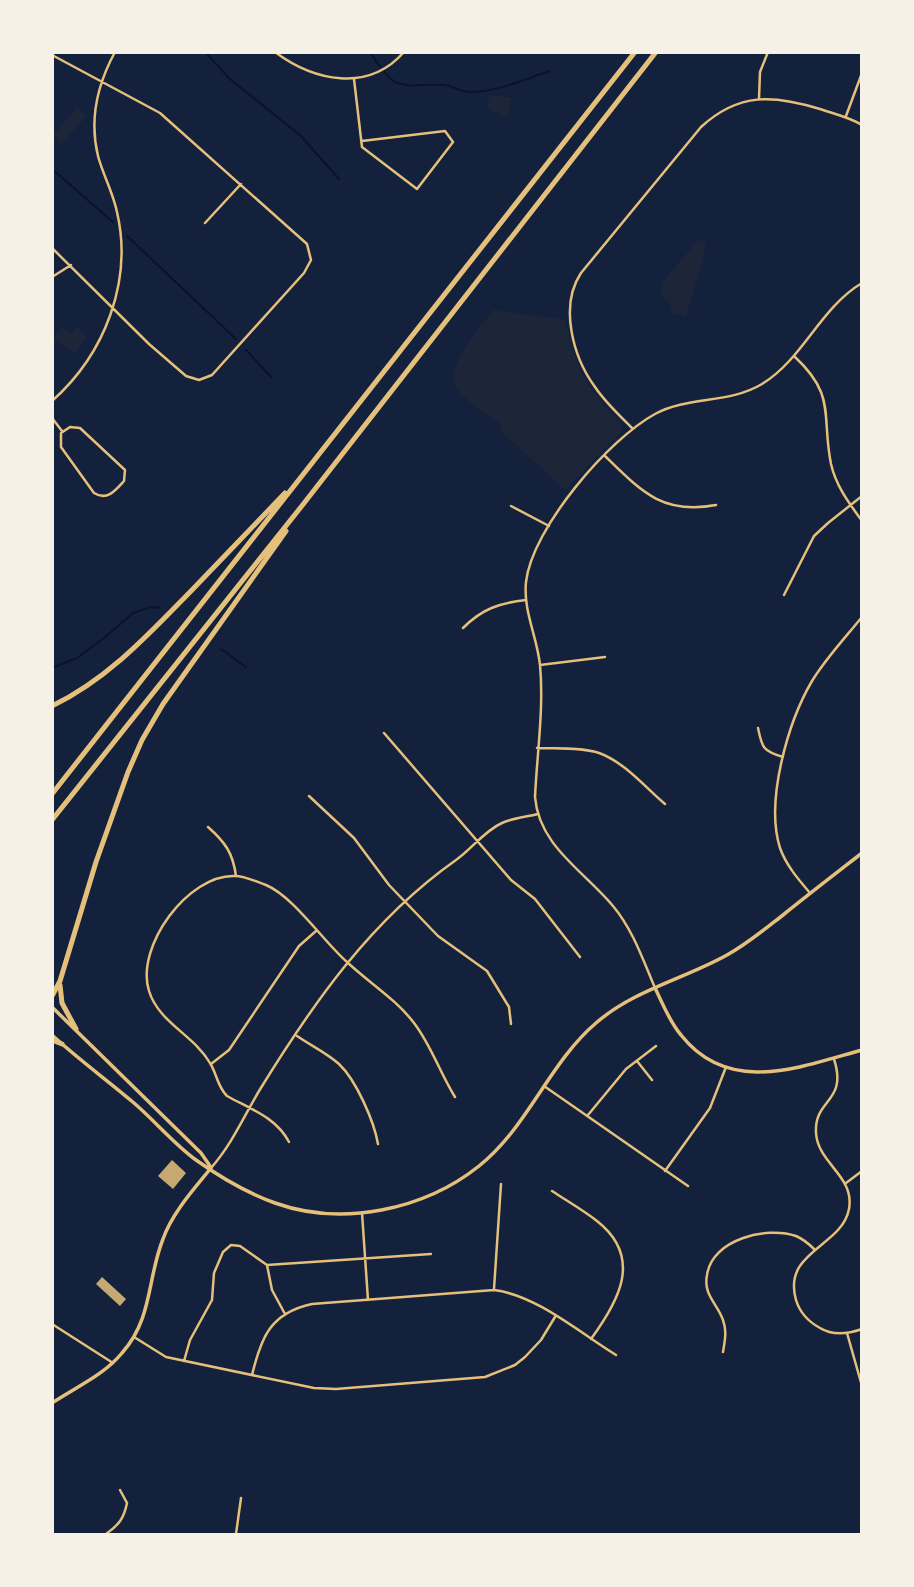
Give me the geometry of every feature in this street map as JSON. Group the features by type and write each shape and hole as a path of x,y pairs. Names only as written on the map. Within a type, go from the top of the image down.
{"highway":[{"path":"52,794 635,52"},
{"path":"52,820 301,507 656,52"},
{"path":"52,706 78,694 145,639 306,470"},
{"path":"52,996 60,982 96,862 142,740 163,704 301,507"},
{"path":"60,982 62,1003 76,1029"},
{"path":"52,1038 62,1044"}],"street":[{"path":"52,401 72,380 101,337 113,307 121,265 121,237 115,202 98,156 94,133 95,103 101,80 115,52"},
{"path":"275,52 311,73 337,80 354,79 382,70 404,52"},
{"path":"759,99 760,72 768,52"},
{"path":"52,55 160,113 307,244 311,260 304,273 212,375 199,380 186,376 52,248"},
{"path":"846,117 862,73"},
{"path":"354,79 362,147 417,189 453,142 445,131 362,141"},
{"path":"632,428 596,390 581,363 569,314 573,287 581,273 701,127 724,110 759,99 792,101 846,117 862,125"},
{"path":"205,223 241,184"},
{"path":"52,277 71,265"},
{"path":"862,284 837,302 776,374 752,389 733,396 665,409 632,428 569,495 549,526 530,564 526,600 540,665 536,797 538,814 550,841 613,906 624,921 671,1022 681,1036 704,1056 726,1067 752,1073 769,1073 862,1050"},
{"path":"794,356 813,374 821,391 826,409 831,465 840,489 862,521"},
{"path":"52,418 62,431"},
{"path":"70,427 80,428 124,468 126,477 122,484 108,495 96,494 61,447 59,441 62,431 70,427"},
{"path":"605,456 639,489 656,500 678,507 716,505"},
{"path":"784,595 814,536 862,496"},
{"path":"511,506 549,526"},
{"path":"463,628 487,608 526,600"},
{"path":"810,893 791,870 778,839 776,815 783,757 795,716 813,680 862,617"},
{"path":"540,665 605,657"},
{"path":"758,728 761,746 772,754 783,757"},
{"path":"384,733 511,880 536,899 580,957"},
{"path":"537,748 588,751 607,757 622,766 665,804"},
{"path":"309,796 354,838 375,868 438,936 487,971 509,1007 511,1024"},
{"path":"52,1403 113,1363 134,1337 148,1308 154,1269 164,1234 229,1147 250,1108 346,962 430,878 461,857 477,841 502,823 538,814"},
{"path":"208,827 224,841 232,855 236,876"},
{"path":"62,1044 195,1159 237,1186 275,1203 314,1212 362,1213 398,1206 444,1188 479,1166 506,1139 572,1049 596,1023 636,996 716,961 740,947 862,853"},
{"path":"289,1142 279,1125 222,1091 211,1063 169,1022 154,1003 148,988 149,958 164,925 187,896 209,882 236,876 269,887 279,894 346,962 414,1023 455,1097"},
{"path":"211,1063 229,1050 299,946 317,930"},
{"path":"52,1007 201,1153 211,1168"},
{"path":"296,1036 331,1058 345,1071 375,1129 379,1144"},
{"path":"587,1116 625,1069 656,1046"},
{"path":"833,1058 839,1079 837,1088 820,1112 816,1132 822,1153 846,1182 850,1203 845,1222 837,1233 814,1249 802,1262 794,1290 801,1310 816,1326 835,1334 862,1329"},
{"path":"637,1060 652,1080"},
{"path":"665,1171 710,1108 726,1067"},
{"path":"544,1086 688,1186"},
{"path":"846,1182 862,1171"},
{"path":"494,1290 501,1184"},
{"path":"552,1191 604,1227 619,1248 623,1281 611,1311 591,1339"},
{"path":"362,1213 368,1300"},
{"path":"723,1352 725,1327 706,1286 712,1261 734,1243 766,1232 796,1236 814,1249"},
{"path":"184,1361 190,1340 212,1300 214,1273 223,1252 231,1245 240,1246 267,1265 431,1254"},
{"path":"267,1265 272,1290 285,1314"},
{"path":"252,1376 264,1335 285,1314 298,1307 494,1290 518,1296 616,1356"},
{"path":"134,1337 166,1357 314,1388 335,1389 485,1377 525,1357 541,1340 555,1317"},
{"path":"52,1324 113,1363"},
{"path":"847,1333 862,1386"},
{"path":"106,1535 122,1521 125,1513 127,1503 120,1489"},
{"path":"236,1535 241,1498"}],"shaded area":[{"path":"490,95 512,98 506,118 486,107"},
{"path":"77,107 87,116 61,144 53,135"},
{"path":"698,240 704,241 706,247 686,317 672,313 670,304 662,296 662,283"},
{"path":"493,310 565,320 584,377 622,425 621,432 565,490 503,433 501,424 462,395 454,382 458,360"},
{"path":"62,327 71,334 77,327 87,337 75,353 53,339"}],"building":[{"path":"172,1160 186,1173 173,1189 158,1176"},
{"path":"102,1277 126,1299 120,1306 96,1284"}],"waterway":[{"path":"205,52 230,79 301,136 339,179"},
{"path":"370,52 395,82 407,85 444,85 467,92 501,87 550,71"},
{"path":"52,169 113,222"},
{"path":"127,236 236,339"},
{"path":"246,350 271,377"},
{"path":"52,668 77,658 133,613 151,607 160,608"},
{"path":"221,649 246,667"}]}
